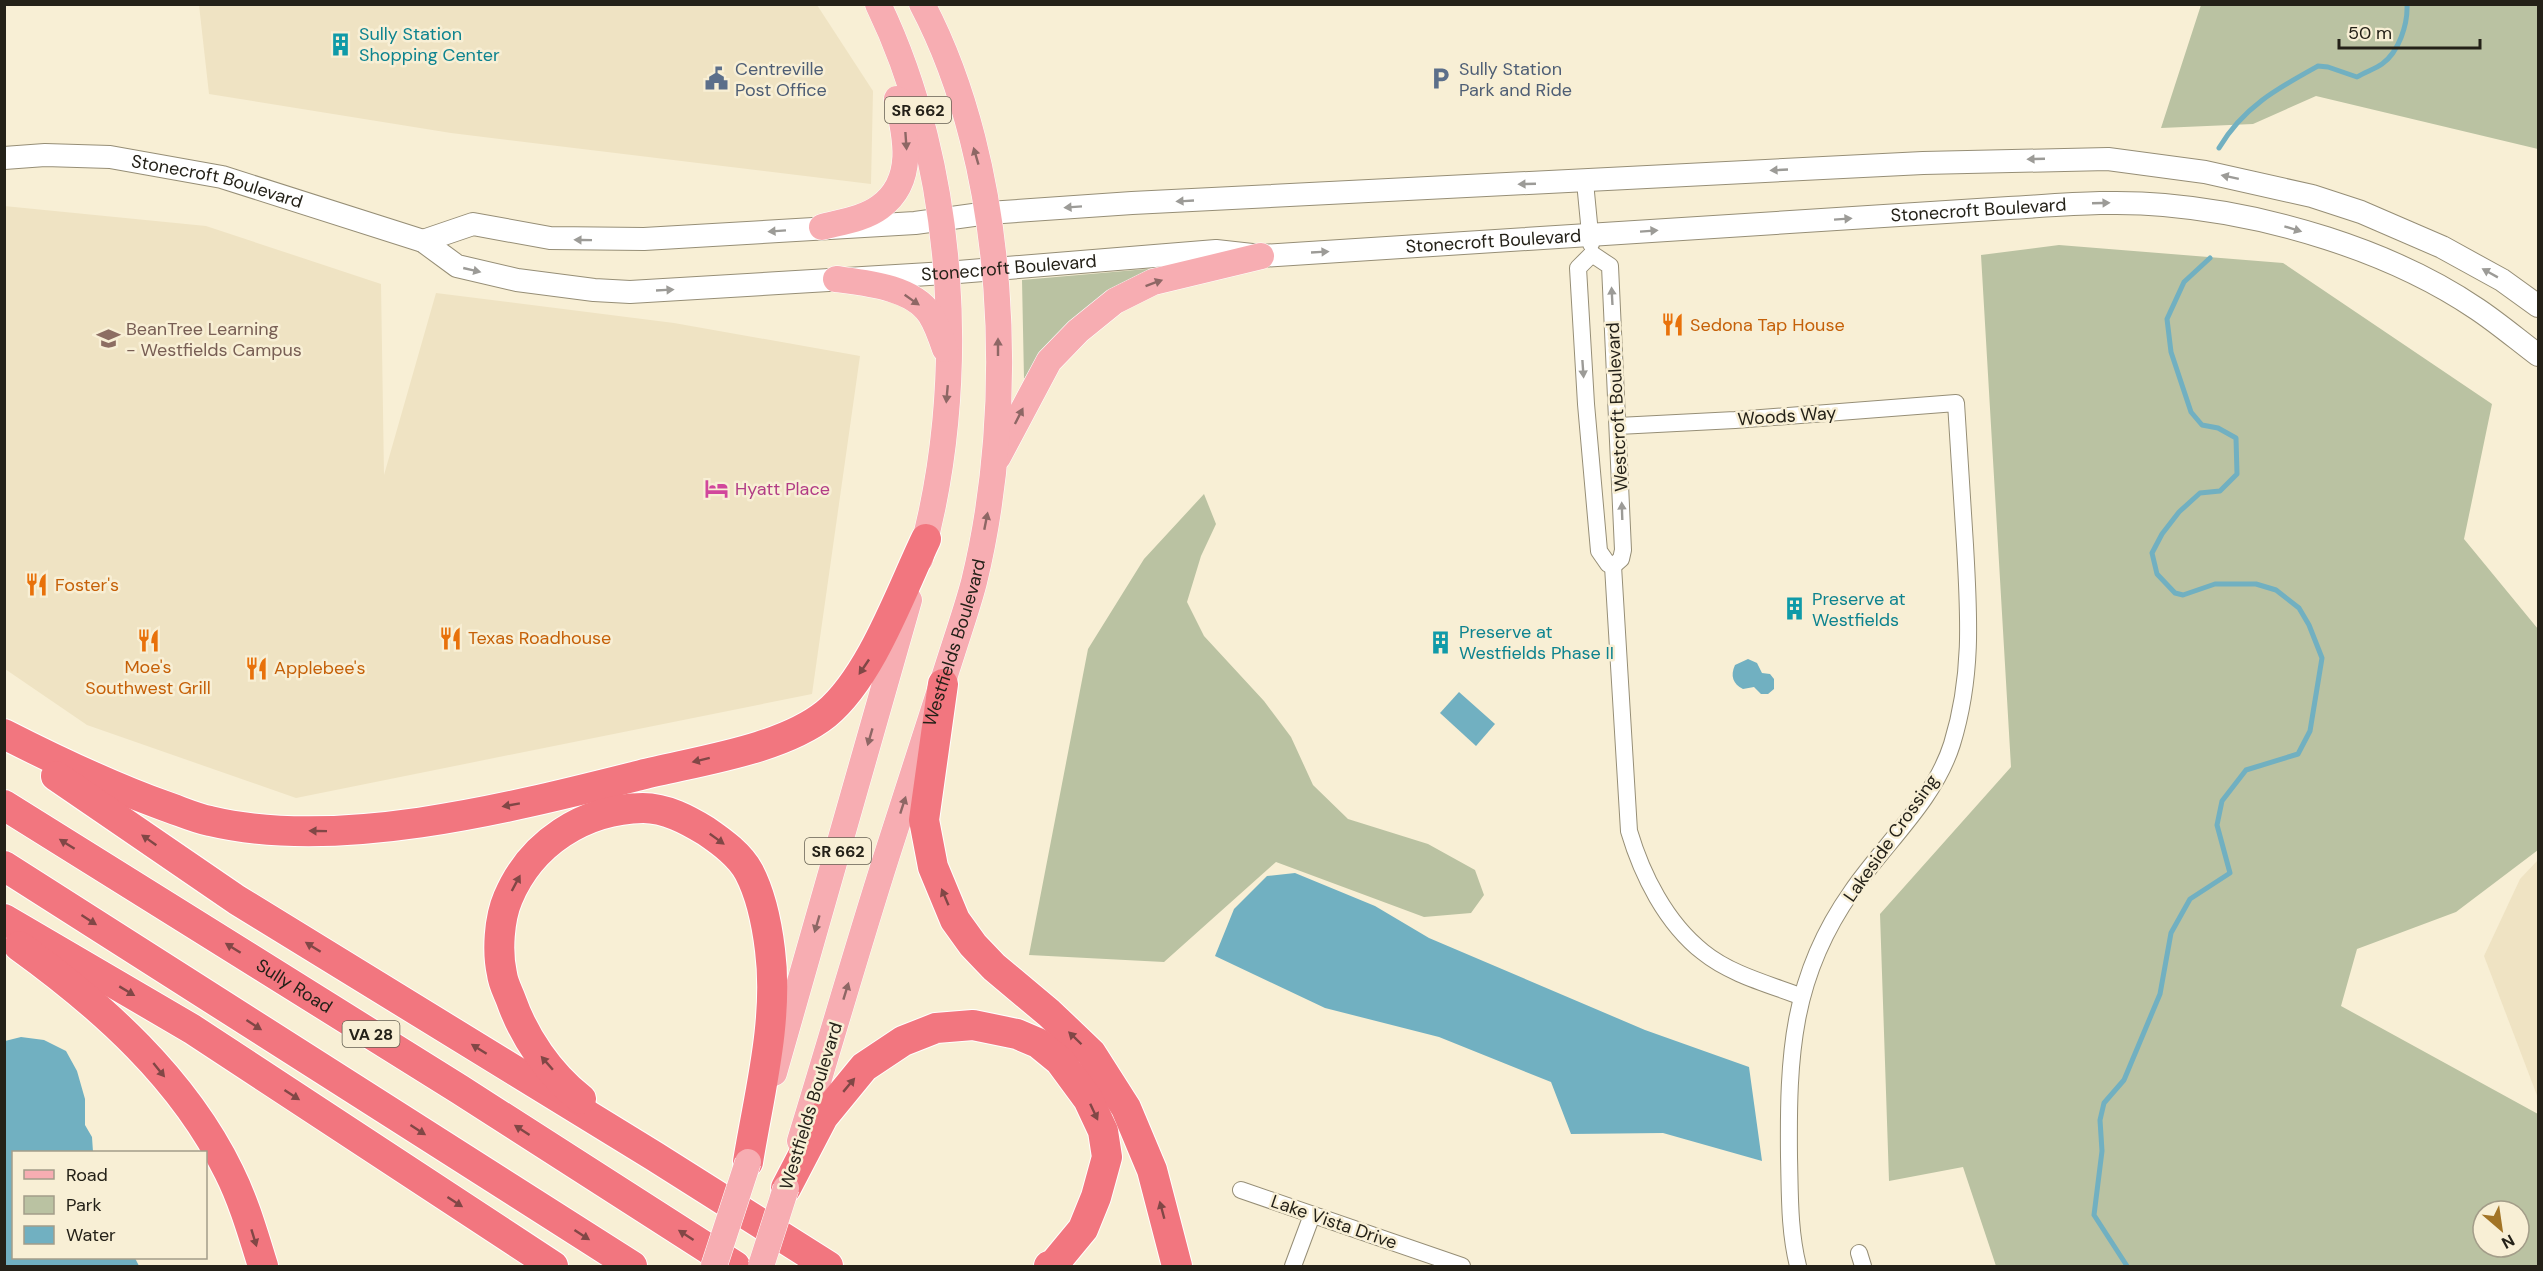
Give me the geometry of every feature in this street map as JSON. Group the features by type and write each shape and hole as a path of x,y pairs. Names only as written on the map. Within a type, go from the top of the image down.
{"highway":[{"path":"4,734 63,764 148,800 210,821 270,830 330,831 401,825 544,799 750,748 785,737 822,716 846,693 872,654 926,539"},
{"path":"943,684 924,820 933,867 955,920 973,945 994,967 1049,1013 1091,1053 1126,1108 1152,1170 1177,1266"},
{"path":"4,740 237,900 654,1156 828,1266"},
{"name":"Sully Road","path":"4,805 459,1089 735,1266"},
{"path":"654,1156 573,1093 537,1052 517,1018 501,974 500,937 507,899 523,869 554,836 599,814 645,808 686,818 723,843 748,871 762,909 771,951 772,993 769,1035 748,1162"},
{"path":"4,866 632,1266"},
{"path":"4,919 192,1029 553,1266"},
{"path":"4,935 36,958 137,1043 163,1075 196,1118 229,1171 249,1221 263,1266"},
{"path":"786,1188 823,1117 864,1067 903,1041 936,1028 973,1025 1017,1034 1038,1043 1060,1061 1088,1099 1103,1131 1107,1157 1096,1197 1083,1229 1054,1264 1049,1266"},
{"path":"798,1247 849,1266"}],"main road":[{"path":"822,227 867,214 881,207 898,185 905,169 907,153 905,131 892,79 870,17 871,4"},
{"name":"SR 662","path":"714,1266 748,1162 926,539 936,496 950,363 950,327 940,220 924,133 911,84 878,4"},
{"name":"Westfields Boulevard","path":"761,1266 885,861 943,684 973,583 990,503 998,343 995,268 988,213 982,176 952,75 922,4"},
{"name":"Stonecroft Boulevard","path":"4,158 45,155 101,156 199,171 249,184 423,241 457,266 517,280 594,290 630,292 946,273 1216,251 1262,255 1591,245 2108,203 2163,205 2207,210 2275,224 2374,256 2425,280 2475,308 2538,355"},
{"path":"423,241 473,224 523,234 581,240 679,237 940,220 988,213 1390,189 1585,182 1923,163 2108,159 2205,172 2301,193 2361,212 2442,247 2502,280 2538,306"},
{"path":"993,468 1049,361 1078,331 1115,301 1153,282 1262,255"},
{"path":"836,279 888,288 904,294 929,312 938,329 950,363"}],"street":[{"path":"1585,182 1591,245"},
{"name":"Westcroft Boulevard","path":"1613,566 1602,558 1598,544 1580,325 1578,268 1591,245 1610,266 1623,550 1621,558 1613,566 1629,831 1643,870 1676,924 1703,953 1738,972 1800,996"},
{"name":"Woods Way","path":"1618,426 1735,420 1956,403"},
{"name":"Lakeside Crossing","path":"1798,1266 1791,1226 1789,1101 1793,1043 1800,996 1822,944 1847,898 1904,825 1935,779 1951,747 1967,676 1969,624 1956,403"},
{"name":"Lake Vista Drive","path":"1241,1190 1462,1266"},
{"path":"1293,1266 1312,1215"}],"shaded area":[{"path":"199,5 817,5 873,91 871,184 451,133 209,94"},
{"path":"4,206 206,226 381,284 384,475 436,293 674,323 860,356 812,694 296,798 87,725 5,669"},
{"path":"2538,860 2538,1098 2484,956 2520,879"}],"green space":[{"path":"2201,5 2538,5 2538,149 2316,96 2253,124 2161,128"},
{"path":"2059,245 2283,263 2492,404 2464,539 2538,629 2538,850 2456,912 2357,949 2341,1006 2538,1114 2538,1266 1996,1266 1963,1167 1889,1181 1880,914 2011,767 1981,255"},
{"path":"1158,268 1039,356 1024,379 1022,280"},
{"path":"1204,494 1216,524 1201,556 1187,602 1204,636 1264,701 1291,737 1313,785 1348,819 1428,844 1475,870 1484,895 1471,913 1424,917 1276,862 1164,962 1029,955 1088,649 1144,559"}],"water":[{"path":"1748,659 1757,663 1762,673 1770,674 1774,679 1774,689 1768,694 1761,694 1754,687 1743,689 1735,682 1733,673 1735,665"},
{"path":"1459,692 1495,724 1476,746 1440,713"},
{"path":"1295,873 1375,906 1429,938 1645,1030 1749,1067 1762,1161 1663,1133 1571,1134 1551,1082 1439,1037 1325,1008 1215,956 1234,909 1267,876"},
{"path":"21,1037 44,1040 66,1051 77,1071 85,1099 85,1125 92,1137 93,1151 12,1151 12,1259 136,1259 139,1266 5,1266 5,1041"}],"waterway":[{"path":"2219,148 2239,121 2262,100 2318,66 2357,77 2382,64 2398,45 2406,20 2407,4"},
{"path":"2127,1266 2094,1215 2102,1151 2100,1120 2104,1103 2124,1080 2160,994 2171,933 2190,899 2230,873 2217,825 2222,801 2246,770 2298,754 2310,731 2322,658 2309,625 2299,608 2276,590 2256,584 2215,584 2183,595 2175,593 2157,574 2152,553 2162,534 2179,512 2200,493 2220,491 2237,474 2236,438 2218,428 2202,425 2191,412 2171,352 2167,319 2184,282 2210,258"}],"place":[{"name":"Sully Station Shopping Center","path":"341,44"},
{"name":"Centreville Post Office","path":"717,79"},
{"name":"Sully Station Park and Ride","path":"1441,79"},
{"name":"Sedona Tap House","path":"1672,325"},
{"name":"BeanTree Learning - Westfields Campus","path":"108,339"},
{"name":"Hyatt Place","path":"717,489"},
{"name":"Foster's","path":"37,585"},
{"name":"Preserve at Westfields","path":"1794,609"},
{"name":"Texas Roadhouse","path":"450,638"},
{"name":"Moe's Southwest Grill","path":"148,641"},
{"name":"Preserve at Westfields Phase II","path":"1441,642"},
{"name":"Applebee's","path":"256,668"}]}
